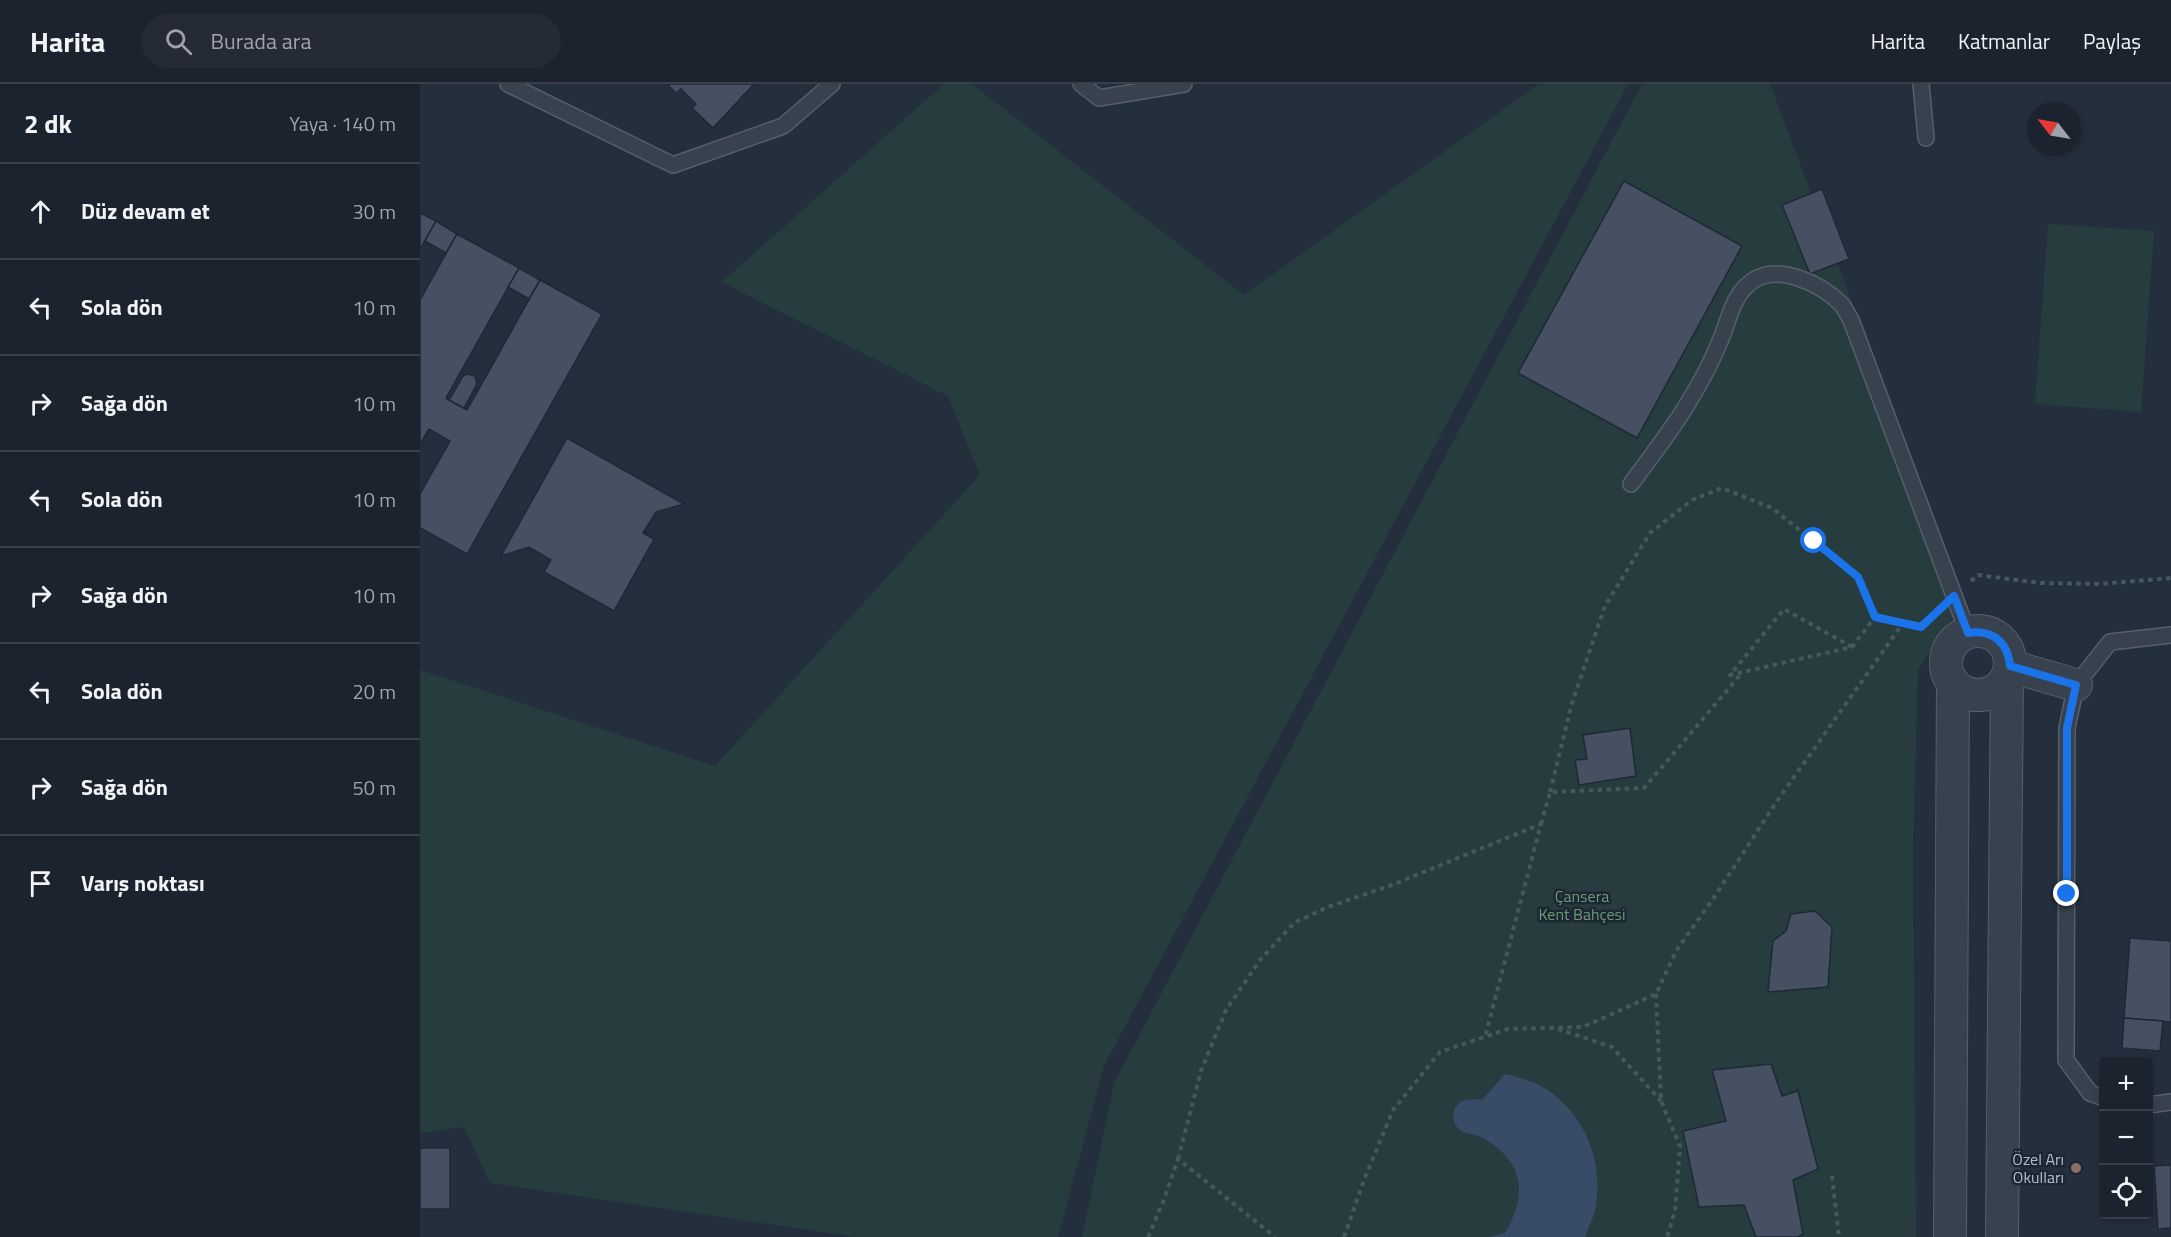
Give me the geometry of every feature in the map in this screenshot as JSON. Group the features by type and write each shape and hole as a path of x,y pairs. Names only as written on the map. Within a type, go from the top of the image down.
{"street":[{"path":"1950,1237 1953,683 1946,664 1952,645 1968,633 1978,631 1997,637 2005,645 2009,655 2002,1237"},
{"path":"1953,683 1960,690 1981,695 2001,686 2009,672"},
{"path":"2009,672 2076,685"}],"lane":[{"path":"508,84 673,165 783,126 832,84"},
{"path":"1081,84 1099,98 1184,84"},
{"path":"1921,84 1926,138"},
{"path":"1631,484 1691,400 1710,365 1735,301 1742,290 1758,277 1782,274 1794,277 1826,292 1842,305 1851,320 1968,633"},
{"path":"2099,1096 2090,1093 2066,1060 2067,728 2076,685 2110,642 2171,635"},
{"path":"2153,1104 2171,1102"}],"path":[{"path":"1485,1037 1572,703 1605,606 1650,533 1692,500 1722,488 1772,508 1858,577 1875,617"},
{"path":"1875,617 1921,627 1977,574 2040,583 2100,584 2171,578"},
{"path":"1852,647 1784,609 1730,675 1852,647 1875,617"},
{"path":"1661,1101 1656,994 1676,951 1715,896 1774,804 1903,623"},
{"path":"1550,792 1644,788 1743,672"},
{"path":"1148,1237 1178,1159 1201,1071 1226,1010 1260,960 1294,923 1328,907 1392,885 1541,824"},
{"path":"1344,1237 1364,1180 1393,1110 1440,1052 1508,1029 1583,1028 1656,994"},
{"path":"1555,1028 1612,1047 1661,1101 1680,1146 1675,1212 1667,1237"},
{"path":"1178,1159 1275,1237"},
{"path":"1833,1176 1839,1237"}],"green space":[{"path":"944,84 972,84 1244,295 1539,84 1628,84 1104,1066 1058,1237 857,1237 490,1183 464,1127 420,1133 420,670 715,766 980,475 948,396 722,282"},
{"name":"Çansera Kent Bahçesi","path":"1642,84 1770,84 1964,600 1918,670 1913,856 1916,1237 1082,1237 1114,1083"},
{"path":"2048,224 2154,231 2141,412 2035,404"}],"water":[{"path":"1505,1074 1537,1084 1556,1096 1580,1123 1588,1139 1597,1173 1597,1192 1594,1213 1585,1237 1489,1237 1505,1233 1513,1218 1519,1191 1518,1179 1506,1156 1481,1137 1460,1130 1453,1118 1457,1105 1465,1100 1483,1099"}],"building":[{"path":"667,84 754,84 713,128 692,108 696,104 681,89 676,93"},
{"path":"1624,181 1742,246 1637,438 1518,373"},
{"path":"1822,189 1849,259 1810,274 1782,205"},
{"path":"420,213 436,221 420,249"},
{"path":"436,221 457,234 446,253 425,241"},
{"path":"457,234 519,268 446,398 467,410 540,280 602,314 467,554 420,528 420,494 450,441 429,429 420,444 420,300"},
{"path":"519,268 540,280 529,299 508,287"},
{"path":"467,374 475,376 477,384 464,408 449,400 463,376"},
{"path":"567,438 684,504 656,512 643,533 654,539 614,611 544,572 551,560 529,547 501,556"},
{"path":"1630,728 1636,776 1579,785 1575,760 1587,759 1583,735"},
{"path":"1815,911 1832,927 1828,987 1768,992 1773,941 1786,931 1791,914"},
{"path":"2130,938 2171,941 2171,1022 2124,1018"},
{"path":"2124,1018 2163,1021 2160,1051 2122,1048"},
{"path":"1771,1064 1782,1096 1798,1091 1818,1169 1793,1180 1803,1234 1798,1237 1756,1237 1744,1205 1699,1207 1683,1131 1726,1121 1712,1070"},
{"path":"420,1148 450,1148 450,1209 420,1209"},
{"path":"2171,1165 2171,1228 2158,1229 2154,1166"}],"place":[{"name":"Özel Arı Okulları","path":"2076,1168"}],"route":[{"path":"1814,541 1858,577 1875,617 1921,627 1954,596 1968,633 1978,631 1997,637 2005,645 2010,666 2076,685 2067,728 2067,894"}]}
